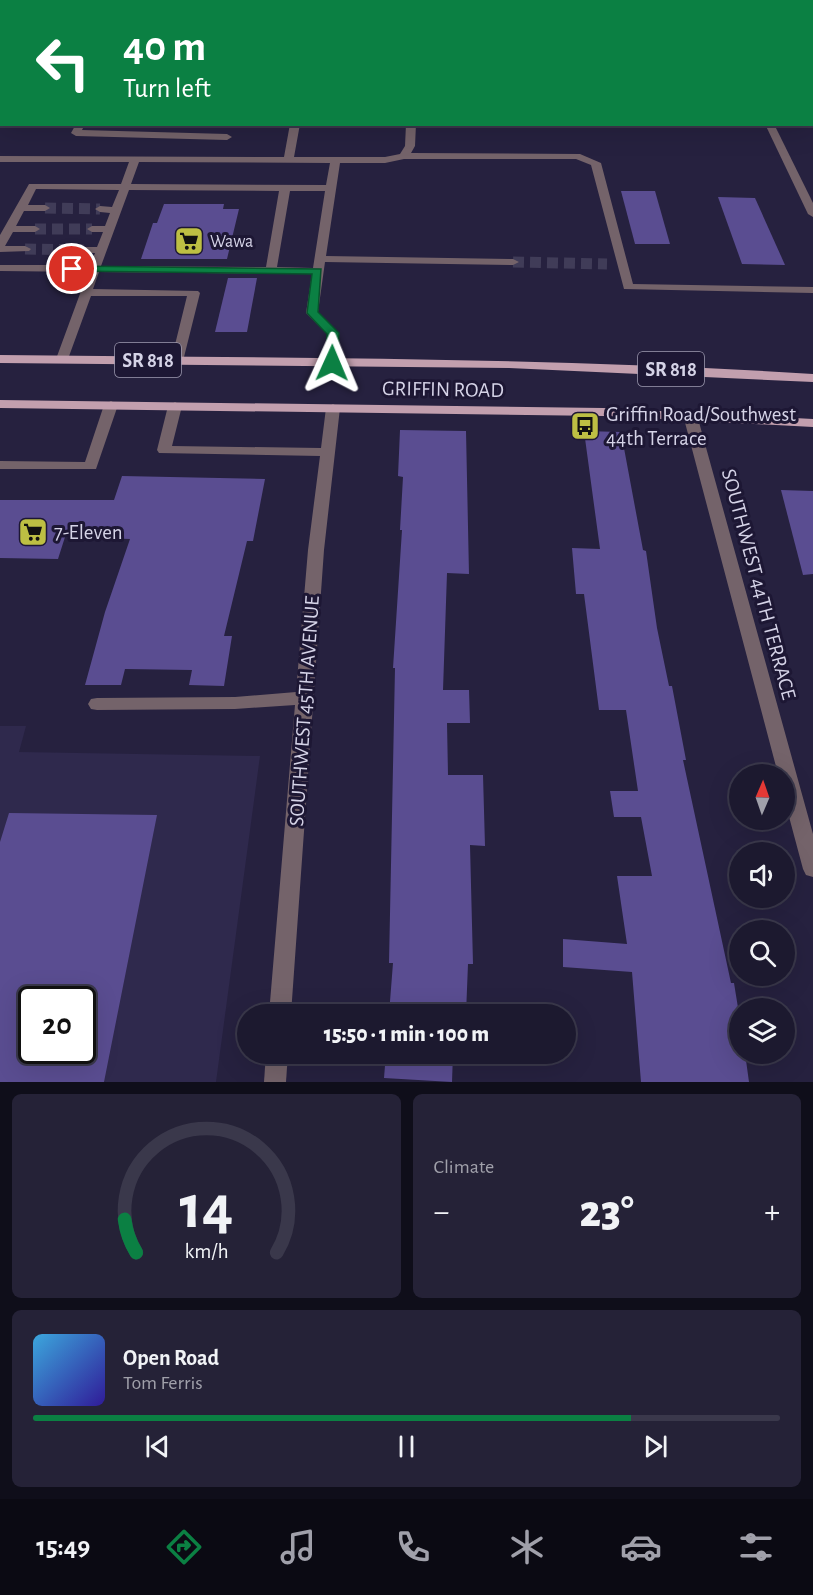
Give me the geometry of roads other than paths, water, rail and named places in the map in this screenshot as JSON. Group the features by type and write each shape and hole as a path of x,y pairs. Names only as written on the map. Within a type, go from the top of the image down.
{"main road":[{"name":"GRIFFIN ROAD","path":"0,359 658,368 813,378"},
{"name":"GRIFFIN ROAD","path":"0,404 690,415 813,423"}],"street":[{"path":"80,126 76,133 227,137"},
{"path":"221,160 230,126"},
{"path":"288,160 294,126"},
{"path":"404,156 410,146 411,126"},
{"path":"770,126 813,214"},
{"path":"0,159 385,160 404,156 577,156 596,163 628,287 813,290"},
{"path":"62,359 135,160"},
{"path":"332,363 333,333 312,313 335,160"},
{"path":"25,249 0,247 33,186 331,189"},
{"path":"271,271 285,188"},
{"path":"21,208 45,208"},
{"path":"100,210 117,210"},
{"path":"9,229 35,229"},
{"path":"92,229 110,229"},
{"path":"84,250 103,250"},
{"path":"0,268 271,271 318,265 513,262"},
{"path":"607,264 622,264"},
{"path":"86,292 194,293 177,361"},
{"path":"0,465 91,466 111,405"},
{"path":"175,406 164,450 328,452"},
{"name":"SOUTHWEST 45TH AVENUE","path":"281,1004 316,550 333,408"},
{"name":"SOUTHWEST 44TH TERRACE","path":"690,415 813,869"},
{"path":"97,704 235,703 305,698"},
{"path":"275,1082 276,1064"}],"tunnel":[{"path":"45,208 100,209"},
{"path":"35,229 92,229"},
{"path":"25,249 84,250"},
{"path":"513,262 607,264"}],"place":[{"name":"Wawa","path":"189,241"},
{"name":"Griffin Road/Southwest 44th Terrace","path":"585,426"},
{"name":"7-Eleven","path":"33,532"}]}
